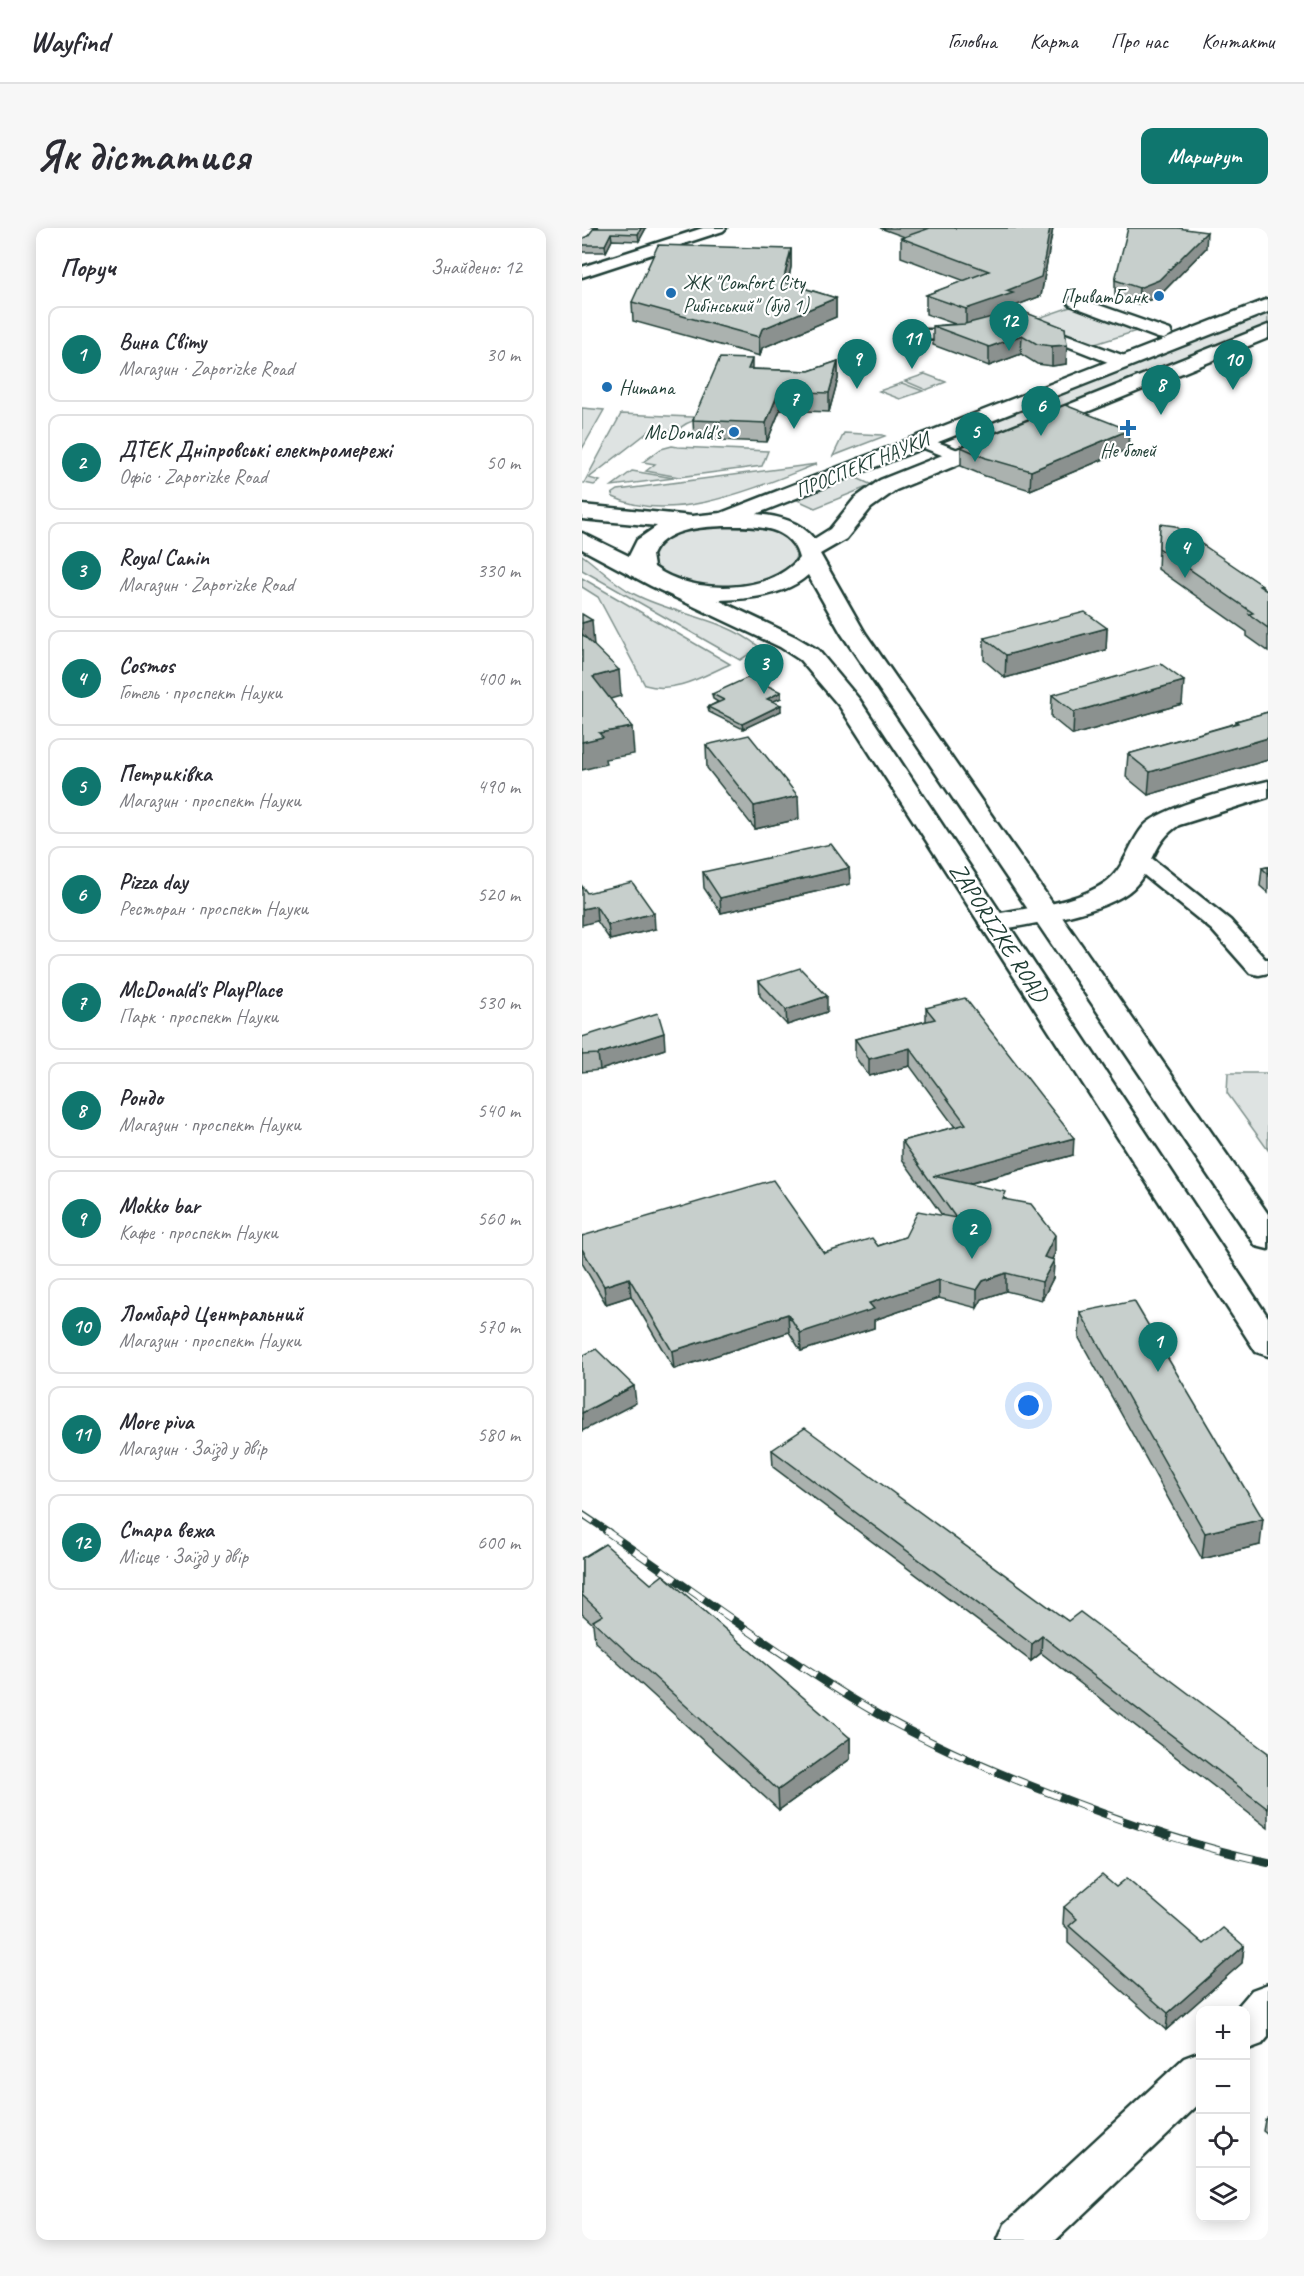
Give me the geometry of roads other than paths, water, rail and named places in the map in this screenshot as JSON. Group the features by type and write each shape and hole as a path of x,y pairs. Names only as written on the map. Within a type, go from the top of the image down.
{"main road":[{"name":"ПРОСПЕКТ НАУКИ","path":"724,519 1268,305"},
{"name":"ПРОСПЕКТ НАУКИ","path":"662,582 713,593 741,592 766,587 788,579 803,569 810,554 838,534 863,503 879,490 957,456 1268,332"},
{"path":"582,512 641,519 724,519"},
{"name":"ZAPORIZKE ROAD","path":"724,519 756,520 783,527 801,538 854,633 1268,1238"},
{"path":"662,582 645,571 640,560 642,549 651,539 667,530 701,520"},
{"name":"ZAPORIZKE ROAD","path":"582,540 662,582 788,642 809,655 822,668 850,704 1268,1344"},
{"path":"993,923 1046,911 1107,893 1126,881 1150,834 1170,819 1268,789"},
{"path":"1250,2024 1268,2004"},
{"path":"1022,2240 1196,2077"}],"street":[{"path":"582,239 589,228"},
{"path":"582,272 718,228"},
{"path":"1076,302 1164,334"},
{"path":"1011,324 1020,322 1124,362"},
{"path":"911,335 964,336 992,330"},
{"path":"922,441 957,456"},
{"path":"1137,858 1221,925 1265,972"}],"railway":[{"path":"582,1514 609,1532"},
{"path":"606,1531 820,1678 874,1712 922,1738 996,1772 1102,1813 1156,1832 1268,1862"}],"place":[{"name":"ЖК \"Comfort City Рибінський\" (буд 1)","path":"671,293"},
{"name":"ПриватБанк","path":"1159,296"},
{"name":"Стара вежа","path":"1009,351"},
{"name":"More piva","path":"912,369"},
{"name":"Humana","path":"607,387"},
{"name":"Mokko bar","path":"857,389"},
{"name":"Ломбард Центральний","path":"1233,390"},
{"name":"Рондо","path":"1161,415"},
{"name":"Не болей","path":"1128,428"},
{"name":"McDonald's PlayPlace","path":"794,429"},
{"name":"McDonald's","path":"734,432"},
{"name":"Pizza day","path":"1041,436"},
{"name":"Петриківка","path":"975,462"},
{"name":"Cosmos","path":"1185,578"},
{"name":"Royal Canin","path":"764,694"},
{"name":"ДТЕК Дніпровські електромережі","path":"972,1259"},
{"name":"Вина Світу","path":"1158,1372"}]}
